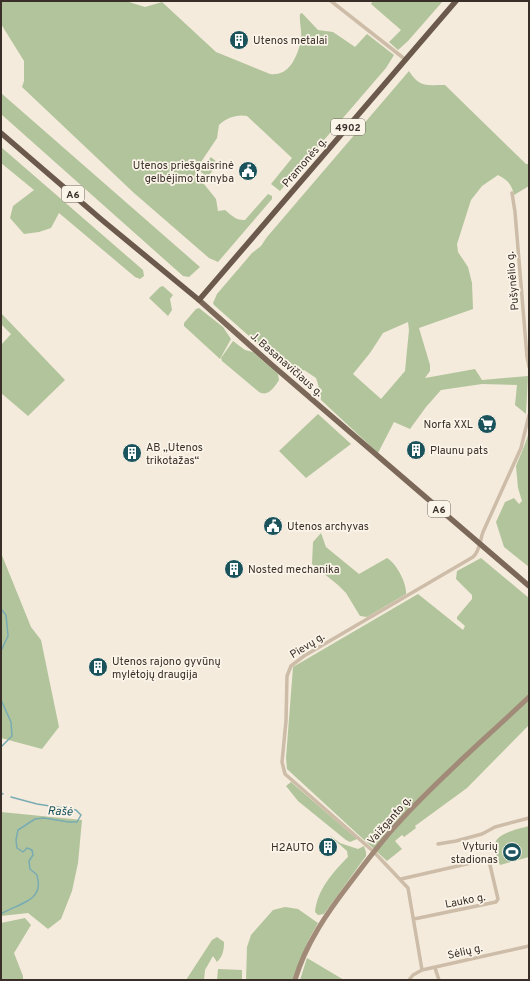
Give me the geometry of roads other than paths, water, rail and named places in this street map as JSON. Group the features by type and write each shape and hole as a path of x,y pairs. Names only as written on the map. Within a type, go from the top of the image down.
{"highway":[{"name":"Pramonės g.","path":"199,300 456,1"},
{"name":"J. Basanavičiaus g.","path":"1,133 102,220 199,300"}],"main road":[{"name":"J. Basanavičiaus g.","path":"199,300 250,346 529,586"},
{"name":"Vaižganto g.","path":"296,980 305,954 322,921 374,852 399,822 425,795 529,697"}],"street":[{"path":"331,1 406,60"},
{"name":"Pušynėlio g.","path":"512,193 529,367"},
{"path":"524,318 529,316"},
{"path":"479,543 502,488 521,448 529,415"},
{"name":"Pievų g.","path":"374,852 285,774 282,762 286,721 287,676 290,666 304,656 473,557 478,553 479,543"},
{"path":"438,844 475,836 495,827 529,818"},
{"path":"374,852 408,888 422,970"},
{"name":"Lauko g.","path":"401,880 484,860 488,861 490,865 498,899 496,902 414,919"},
{"name":"Sėlių g.","path":"409,980 416,972 422,970 529,946"},
{"path":"435,968 439,980"}],"waterway":[{"name":"Rašė","path":"1,609 6,615 8,636 1,651"},
{"name":"Rašė","path":"1,700 11,722 12,736 1,747 1,762"},
{"name":"Rašė","path":"1,914 26,902 34,896 38,888 37,875 30,869 29,861 33,855 32,850 27,848 23,852 17,848 16,840 18,830 35,819 44,818 77,822 81,815 76,810 37,804 11,797"}],"place":[{"name":"Utenos metalai","path":"239,40"},
{"name":"Utenos priešgaisrinė gelbėjimo tarnyba","path":"248,171"},
{"name":"Norfa XXL","path":"487,424"},
{"name":"Plaunu pats","path":"416,450"},
{"name":"AB „Utenos trikotažas“","path":"132,453"},
{"name":"Utenos archyvas","path":"273,526"},
{"name":"Nosted mechanika","path":"234,569"},
{"name":"Utenos rajono gyvūnų mylėtojų draugija","path":"98,667"},
{"name":"H2AUTO","path":"328,847"},
{"name":"Vyturių stadionas","path":"512,852"}]}
